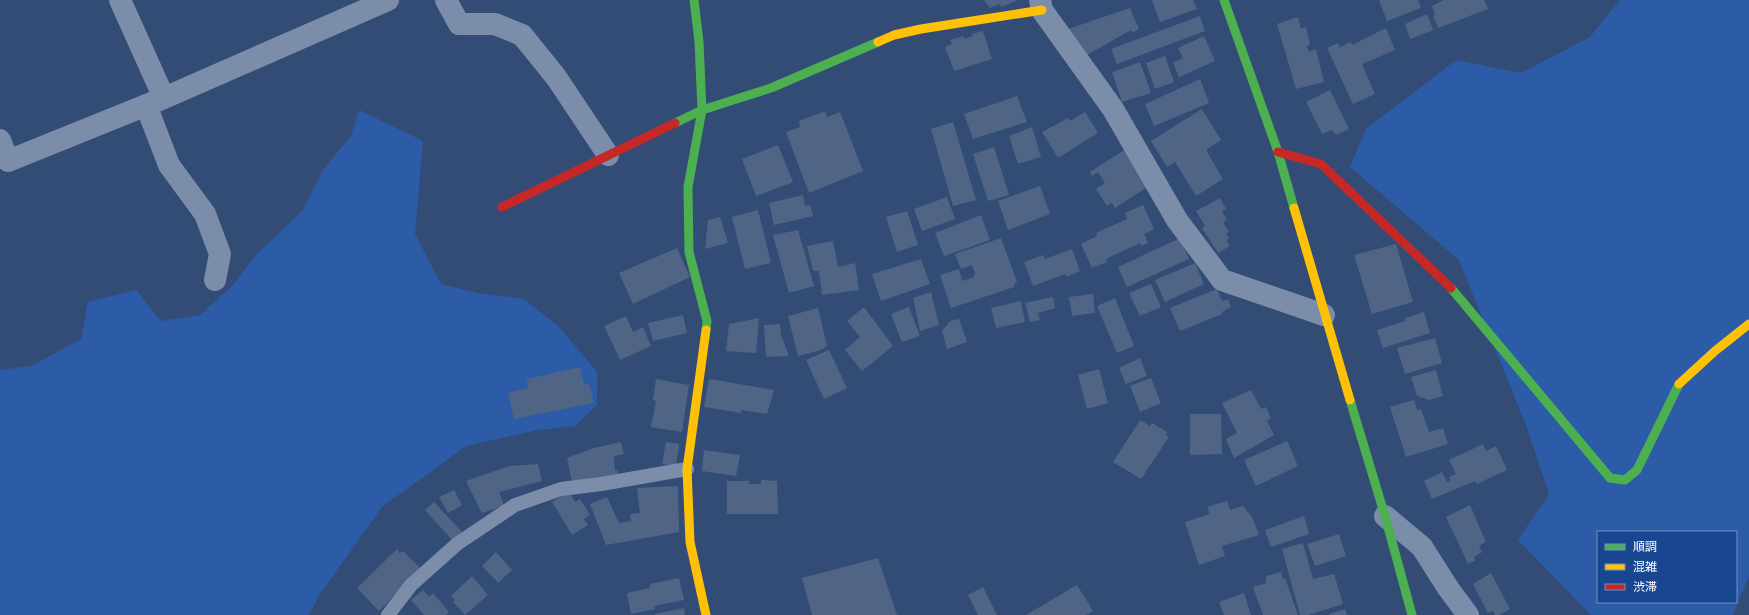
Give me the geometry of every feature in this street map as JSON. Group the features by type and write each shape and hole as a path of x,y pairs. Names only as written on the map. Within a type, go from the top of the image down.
{"street":[{"path":"120,0 155,102 169,165 205,214 220,254 215,280"},
{"path":"0,140 8,161 155,102 388,0"},
{"path":"446,0 459,24 495,24 522,35 556,77 608,155"},
{"path":"694,0 699,42 702,110 688,187 689,252 707,321 687,469 690,542 706,615"},
{"path":"1224,0 1278,152 1324,315 1385,516 1412,615"},
{"path":"502,207 702,110 771,88 894,35 1041,5 1113,109 1177,220 1222,280 1324,315"},
{"path":"1278,152 1321,164 1446,282 1610,478 1625,480 1637,470 1676,386 1749,324"},
{"path":"1385,516 1422,547 1448,588 1468,615"}],"lane":[{"path":"388,615 411,585 457,544 515,505 561,489 601,484 687,469"}],"shaded area":[{"path":"1620,0 1749,0 1749,576 1733,615 1591,615 1518,540 1549,494 1526,425 1459,260 1350,167 1366,129 1456,60 1521,73 1590,37"},
{"path":"359,110 423,141 415,234 441,284 477,293 524,299 560,328 597,372 597,405 575,426 538,430 466,446 382,507 320,594 309,615 0,615 0,370 31,366 81,339 88,302 136,290 161,321 200,315 233,285 257,254 303,210 323,170 351,136"}],"building":[{"path":"984,0 1018,0 1001,7 1000,4 990,8"},
{"path":"1152,0 1193,0 1197,9 1160,22"},
{"path":"1379,0 1418,0 1421,8 1387,21"},
{"path":"1444,0 1484,0 1488,9 1438,28 1433,15 1435,15 1432,6"},
{"path":"1130,8 1139,29 1132,33 1131,30 1087,55 1068,29"},
{"path":"1427,14 1433,30 1410,39 1405,24"},
{"path":"1200,16 1205,31 1117,64 1111,49"},
{"path":"1298,17 1301,29 1306,27 1310,44 1307,46 1309,52 1316,49 1324,82 1296,89 1277,24"},
{"path":"1386,28 1395,50 1362,64 1375,94 1353,104 1327,48 1338,43 1340,47 1351,42 1352,45"},
{"path":"983,31 992,59 954,71 945,47 952,44 950,40 964,36 965,39 972,36 972,34"},
{"path":"1204,36 1215,61 1179,77 1173,63 1183,58 1178,48"},
{"path":"1165,56 1174,82 1155,89 1146,63"},
{"path":"1140,62 1151,93 1122,102 1112,72"},
{"path":"1200,79 1209,103 1154,126 1145,104"},
{"path":"1330,90 1349,129 1336,135 1332,130 1322,134 1306,102"},
{"path":"1017,96 1027,122 973,139 964,114"},
{"path":"1202,109 1221,140 1206,150 1223,179 1196,196 1175,162 1167,167 1151,141"},
{"path":"825,111 827,117 840,112 863,171 809,193 786,132 800,127 799,121"},
{"path":"1085,112 1098,133 1058,158 1042,132 1068,118 1070,121"},
{"path":"953,122 976,200 953,206 931,129"},
{"path":"1032,127 1041,157 1018,164 1009,136"},
{"path":"778,145 793,182 756,196 742,159"},
{"path":"994,147 1009,195 988,201 973,154"},
{"path":"1129,147 1152,184 1115,208 1112,203 1107,206 1096,189 1105,183 1098,172 1092,176 1090,172"},
{"path":"1040,186 1050,214 1008,230 998,201"},
{"path":"803,195 805,206 810,205 813,216 774,225 769,203"},
{"path":"947,197 955,219 922,231 914,209"},
{"path":"1220,198 1226,209 1222,211 1227,220 1223,222 1229,232 1226,233 1229,238 1226,240 1230,246 1218,253 1202,228 1205,226 1196,211"},
{"path":"1143,205 1154,229 1144,234 1148,243 1141,246 1140,243 1106,259 1107,262 1092,268 1081,244 1097,236 1096,233 1127,219 1125,213"},
{"path":"758,210 771,263 745,269 732,217"},
{"path":"907,211 918,245 897,252 886,217"},
{"path":"981,215 990,240 944,256 935,233"},
{"path":"720,217 728,243 705,249 708,220"},
{"path":"798,230 814,286 789,293 773,235"},
{"path":"1001,238 1017,282 1014,284 1014,287 951,308 940,275 959,269 962,281 974,277 973,275 975,274 972,265 961,269 955,254"},
{"path":"1180,238 1189,259 1127,287 1118,267"},
{"path":"833,241 838,267 855,263 859,290 822,295 819,271 813,271 807,246"},
{"path":"1396,244 1413,302 1372,314 1354,255"},
{"path":"677,248 690,277 633,304 619,273"},
{"path":"1072,249 1080,271 1066,277 1065,274 1033,286 1024,262 1043,255 1045,259"},
{"path":"921,259 930,284 881,301 872,274"},
{"path":"1195,263 1204,284 1165,302 1155,280"},
{"path":"1151,284 1161,307 1140,316 1129,293"},
{"path":"1217,289 1222,301 1228,299 1231,307 1222,312 1222,314 1180,331 1170,308"},
{"path":"931,292 939,325 920,331 913,298"},
{"path":"1093,294 1095,313 1072,316 1069,297"},
{"path":"1053,297 1055,308 1038,313 1040,320 1030,322 1025,303"},
{"path":"1115,298 1134,346 1117,353 1097,306"},
{"path":"1021,301 1025,322 996,328 991,308"},
{"path":"864,307 893,346 862,371 845,350 860,337 847,321"},
{"path":"909,307 920,336 902,342 891,314"},
{"path":"818,308 827,346 821,350 798,356 788,316"},
{"path":"1424,312 1430,333 1383,348 1377,330 1405,321 1405,318"},
{"path":"683,315 687,333 653,341 648,323"},
{"path":"626,316 633,332 643,327 651,346 620,360 604,326"},
{"path":"759,318 756,353 726,351 729,324"},
{"path":"959,319 967,342 947,349 942,331 950,321"},
{"path":"780,324 781,335 789,356 766,357 764,325"},
{"path":"1435,338 1442,363 1405,374 1397,348"},
{"path":"829,350 847,388 824,399 806,360"},
{"path":"1140,358 1147,376 1126,384 1119,368"},
{"path":"580,367 584,384 589,384 594,403 514,419 508,393 528,388 527,379"},
{"path":"1099,369 1108,403 1087,409 1078,375"},
{"path":"1436,370 1443,396 1429,400 1417,396 1411,377"},
{"path":"1151,378 1161,403 1140,412 1130,386"},
{"path":"656,379 689,385 682,432 651,427 656,401 653,400"},
{"path":"709,379 774,390 767,414 741,410 741,413 704,407"},
{"path":"1251,390 1261,409 1266,407 1271,418 1267,421 1274,435 1234,458 1226,439 1237,433 1222,403"},
{"path":"1414,400 1417,410 1421,409 1429,432 1443,428 1448,444 1406,457 1390,407"},
{"path":"1190,414 1221,414 1222,454 1190,455"},
{"path":"1140,420 1150,426 1152,423 1167,432 1166,435 1169,437 1141,479 1113,462"},
{"path":"1287,441 1298,466 1256,486 1244,460"},
{"path":"621,442 624,454 614,456 615,470 618,471 618,479 572,482 567,458 594,448"},
{"path":"666,442 679,444 676,466 662,464"},
{"path":"1483,444 1486,451 1496,446 1507,470 1477,484 1475,481 1432,499 1424,481 1442,472 1447,482 1451,480 1449,477 1456,474 1449,460"},
{"path":"704,450 740,455 736,476 702,471"},
{"path":"538,464 542,481 499,492 504,506 482,513 466,481 509,466"},
{"path":"761,480 777,481 778,514 727,514 727,481 749,481 749,484 761,484"},
{"path":"678,486 679,532 606,545 590,504 607,497 619,523 631,521 630,514 640,513 637,488"},
{"path":"454,490 462,505 448,513 439,497"},
{"path":"569,491 575,502 580,499 590,515 584,519 588,525 572,535 552,502"},
{"path":"1227,501 1230,510 1243,506 1252,517 1259,535 1222,546 1225,556 1199,565 1185,522 1210,514 1207,507"},
{"path":"434,502 462,532 453,541 425,510"},
{"path":"1470,505 1486,542 1479,546 1482,552 1474,557 1475,561 1468,564 1446,517"},
{"path":"1304,516 1309,534 1271,547 1265,530"},
{"path":"1339,534 1346,556 1315,566 1307,544"},
{"path":"1303,543 1313,579 1334,574 1343,604 1308,615 1300,615 1282,549"},
{"path":"397,549 400,553 403,551 421,569 379,611 357,588"},
{"path":"496,552 512,570 498,583 482,566"},
{"path":"878,558 897,615 812,615 802,578"},
{"path":"1281,572 1283,579 1285,578 1298,615 1263,615 1253,587 1266,583 1266,576"},
{"path":"1491,573 1510,609 1499,615 1495,615 1493,611 1488,613 1473,584"},
{"path":"472,576 488,595 465,615 453,602 455,600 451,596"},
{"path":"679,578 684,600 654,606 655,609 631,614 627,593 650,588 650,584"},
{"path":"1077,585 1093,611 1086,615 1026,615"},
{"path":"983,587 997,615 978,615 968,595"},
{"path":"423,590 429,597 433,593 449,612 446,615 424,615 411,600"},
{"path":"1244,593 1251,615 1224,615 1219,602"},
{"path":"684,608 685,615 655,615 655,614"},
{"path":"1345,609 1347,615 1329,615 1329,614"}],"traffic: fast":[{"path":"694,0 699,42 702,110 688,187 689,252 707,321 706,330"},
{"path":"1224,0 1278,152 1294,208"},
{"path":"675,123 702,110 771,88 878,42"},
{"path":"1451,288 1610,478 1625,480 1637,470 1679,384"},
{"path":"1350,400 1385,516 1412,615"}],"traffic: slow":[{"path":"878,42 894,35 921,29 1042,10"},
{"path":"1294,208 1350,400"},
{"path":"1679,384 1715,351 1749,324"},
{"path":"706,330 687,469 690,542 706,615"}],"traffic: jam":[{"path":"502,207 675,123"},
{"path":"1278,152 1321,164 1451,288"}]}
